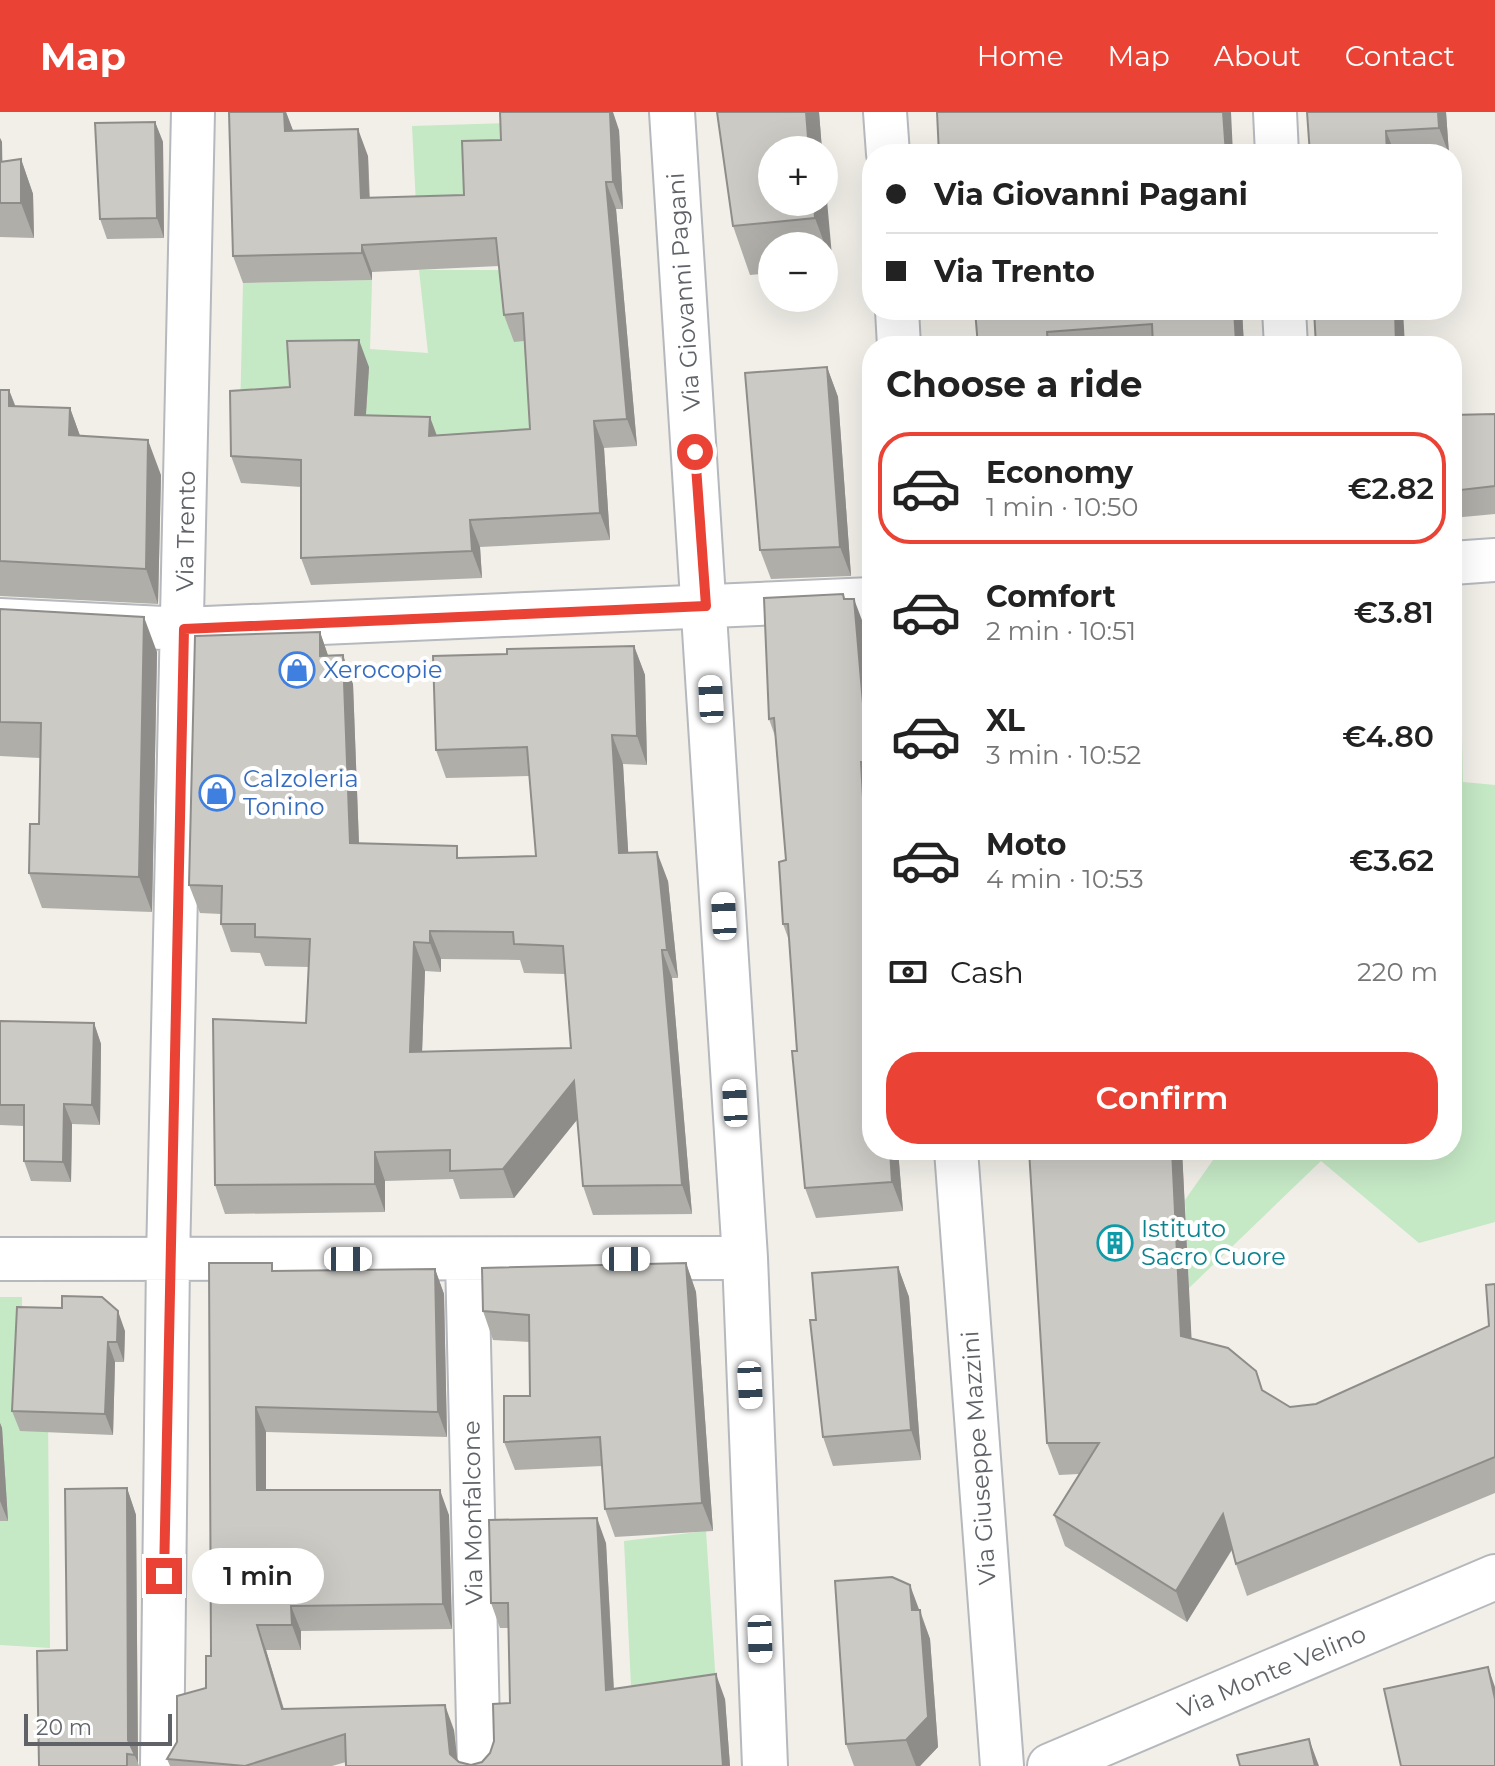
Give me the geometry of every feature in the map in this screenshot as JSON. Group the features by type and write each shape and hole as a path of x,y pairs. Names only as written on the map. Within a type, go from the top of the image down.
{"street":[{"name":"Via Trento","path":"162,1766 168,1260 193,112"},
{"name":"Via Giovanni Pagani","path":"672,112 706,606 745,1258 765,1766"},
{"path":"885,112 887,144"},
{"path":"1275,112 1277,144"},
{"path":"1462,562 1495,560"},
{"path":"0,620 184,629 862,599"},
{"name":"Via Giuseppe Mazzini","path":"957,1160 1002,1766"},
{"path":"0,1259 745,1258"},
{"name":"Via Monfalcone","path":"467,1259 479,1766"},
{"name":"Via Monte Velino","path":"1050,1766 1495,1577"}],"green space":[{"path":"509,123 474,216 417,224 412,126"},
{"path":"419,270 507,270 514,341 538,339 540,456 299,414 240,418 243,283 372,280 370,349 428,353"},
{"path":"1462,736 1463,782 1495,785 1495,1222 1419,1243 1321,1161 1189,1288 1185,1200 1213,1160 1462,1160"},
{"path":"0,1297 22,1297 22,1411 48,1416 50,1648 0,1645 0,1521 8,1520 0,1428"},
{"path":"706,1531 717,1701 632,1706 624,1541"}],"building":[{"path":"229,112 284,112 285,131 358,129 361,198 464,195 462,141 501,140 500,112 610,112 613,182 606,182 627,419 594,421 600,513 470,520 472,551 301,558 301,460 231,456 230,391 290,387 287,341 359,340 355,415 430,417 429,436 530,429 523,313 504,315 496,238 362,245 362,253 233,256"},
{"path":"717,112 806,112 808,136 758,136 758,216 815,218 733,226"},
{"path":"937,112 1223,112 1225,144 939,144"},
{"path":"1307,112 1438,112 1439,128 1386,131 1387,144 1309,144"},
{"path":"155,122 157,218 100,219 95,123"},
{"path":"21,159 21,203 0,203 0,162"},
{"path":"976,320 1235,320 1236,336 1153,336 1152,324 1047,332 1047,336 977,336"},
{"path":"1315,320 1395,320 1396,336 1315,336"},
{"path":"827,367 840,547 760,550 745,373"},
{"path":"0,390 9,390 9,406 70,408 69,435 148,440 146,569 0,561"},
{"path":"1495,414 1495,486 1462,490 1462,415"},
{"path":"843,594 844,599 854,599 862,692 862,1160 891,1160 892,1182 805,1188 792,1051 797,1051 788,924 783,924 779,862 786,860 774,718 769,719 764,598"},
{"path":"0,609 144,617 139,877 29,873 30,824 39,824 41,723 0,722"},
{"path":"320,632 320,656 343,655 350,843 457,846 457,858 536,856 527,747 436,750 433,656 507,654 507,649 634,646 637,736 612,735 619,853 657,852 667,950 662,950 682,1185 583,1186 574,1081 503,1169 450,1171 450,1150 375,1152 375,1184 215,1185 213,1019 306,1023 310,939 255,937 255,924 221,924 222,886 189,885 195,636","holes":["430,931 513,932 514,944 563,946 571,1048 410,1052 414,942 430,943"]},
{"path":"0,1021 94,1023 92,1105 64,1104 63,1162 24,1161 24,1105 0,1105"},
{"path":"1030,1160 1172,1160 1181,1336 1228,1348 1256,1371 1262,1390 1290,1407 1316,1404 1489,1326 1486,1285 1495,1284 1495,1457 1236,1564 1223,1514 1176,1591 1054,1515 1099,1443 1047,1443"},
{"path":"209,1263 272,1263 272,1271 435,1269 438,1412 256,1407 257,1490 440,1490 443,1604 291,1606 292,1625 257,1625 282,1709 445,1705 450,1754 459,1762 471,1765 482,1762 490,1753 494,1741 493,1704 510,1703 508,1603 491,1603 489,1520 597,1518 606,1690 716,1674 723,1766 346,1766 345,1734 245,1766 167,1759 177,1742 177,1696 206,1688 206,1656 211,1656"},
{"path":"686,1263 702,1503 605,1509 600,1437 504,1442 504,1396 530,1396 529,1315 483,1311 482,1268"},
{"path":"898,1267 911,1430 823,1437 810,1320 816,1320 812,1273"},
{"path":"62,1296 102,1297 118,1311 117,1342 108,1342 105,1414 12,1411 17,1307 62,1308"},
{"path":"127,1488 128,1740 135,1755 127,1754 127,1766 39,1766 37,1651 67,1650 65,1489"},
{"path":"892,1577 910,1585 912,1610 920,1610 928,1717 906,1740 846,1744 835,1581"},
{"path":"1488,1667 1495,1699 1495,1766 1401,1766 1384,1689"},
{"path":"1309,1739 1315,1766 1240,1766 1237,1755"}],"place":[{"name":"Xerocopie","path":"297,670"},
{"name":"Calzoleria Tonino","path":"217,793"},
{"name":"Istituto Sacro Cuore","path":"1115,1243"}],"route":[{"path":"164,1576 168,1260 184,629 706,606 695,452"}]}
